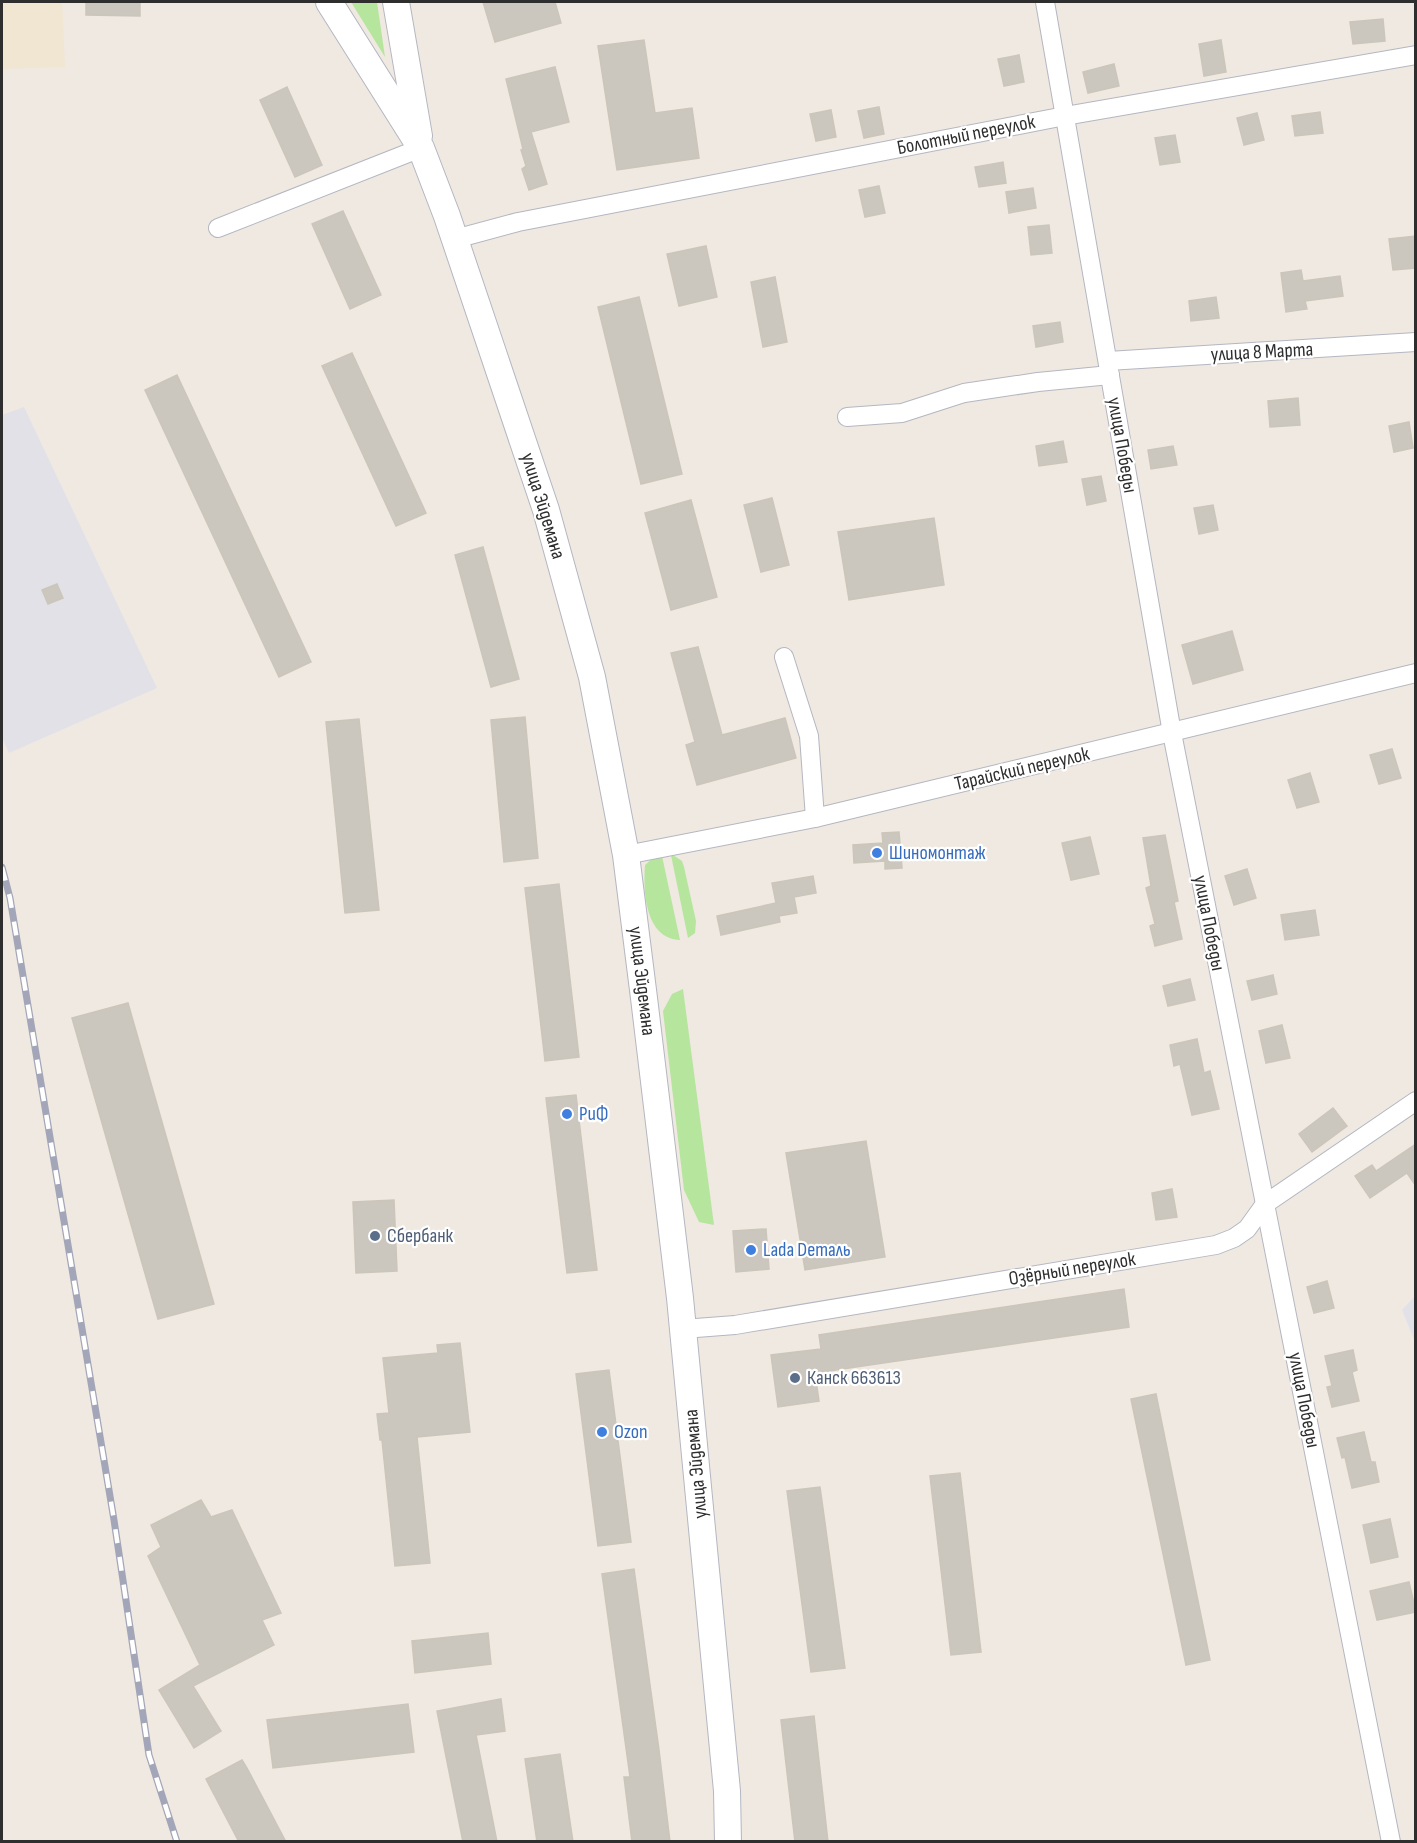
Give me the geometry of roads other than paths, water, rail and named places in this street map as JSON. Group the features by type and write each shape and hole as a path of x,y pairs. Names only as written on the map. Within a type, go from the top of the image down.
{"main road":[{"path":"329,2 421,148"},
{"path":"396,2 421,148"},
{"name":"улица Эйдемана","path":"421,148 455,239 549,521 592,677 626,855 682,1329 727,1791 728,1842"}],"street":[{"name":"улица Победы","path":"1044,2 1172,733 1391,1842"},
{"name":"Болотный переулок","path":"455,239 518,222 1065,116 1416,55"},
{"path":"218,228 421,148"},
{"name":"улица 8 Марта","path":"847,417 902,413 964,393 1109,368 1416,342"},
{"path":"784,657 809,736 815,818"},
{"name":"Тарайский переулок","path":"626,855 815,818 1416,673"},
{"name":"Озёрный переулок","path":"682,1329 735,1325 1216,1245 1234,1238 1247,1229 1265,1204 1416,1101"}],"railway":[{"path":"2,867 10,898 114,1520 149,1755 177,1842"}],"place":[{"name":"Шиномонтаж","path":"877,853"},
{"name":"РиФ","path":"567,1114"},
{"name":"Сбербанк","path":"375,1236"},
{"name":"Lada Dеталь","path":"751,1250"},
{"name":"Канск 663613","path":"795,1378"},
{"name":"Ozon","path":"602,1432"}]}
